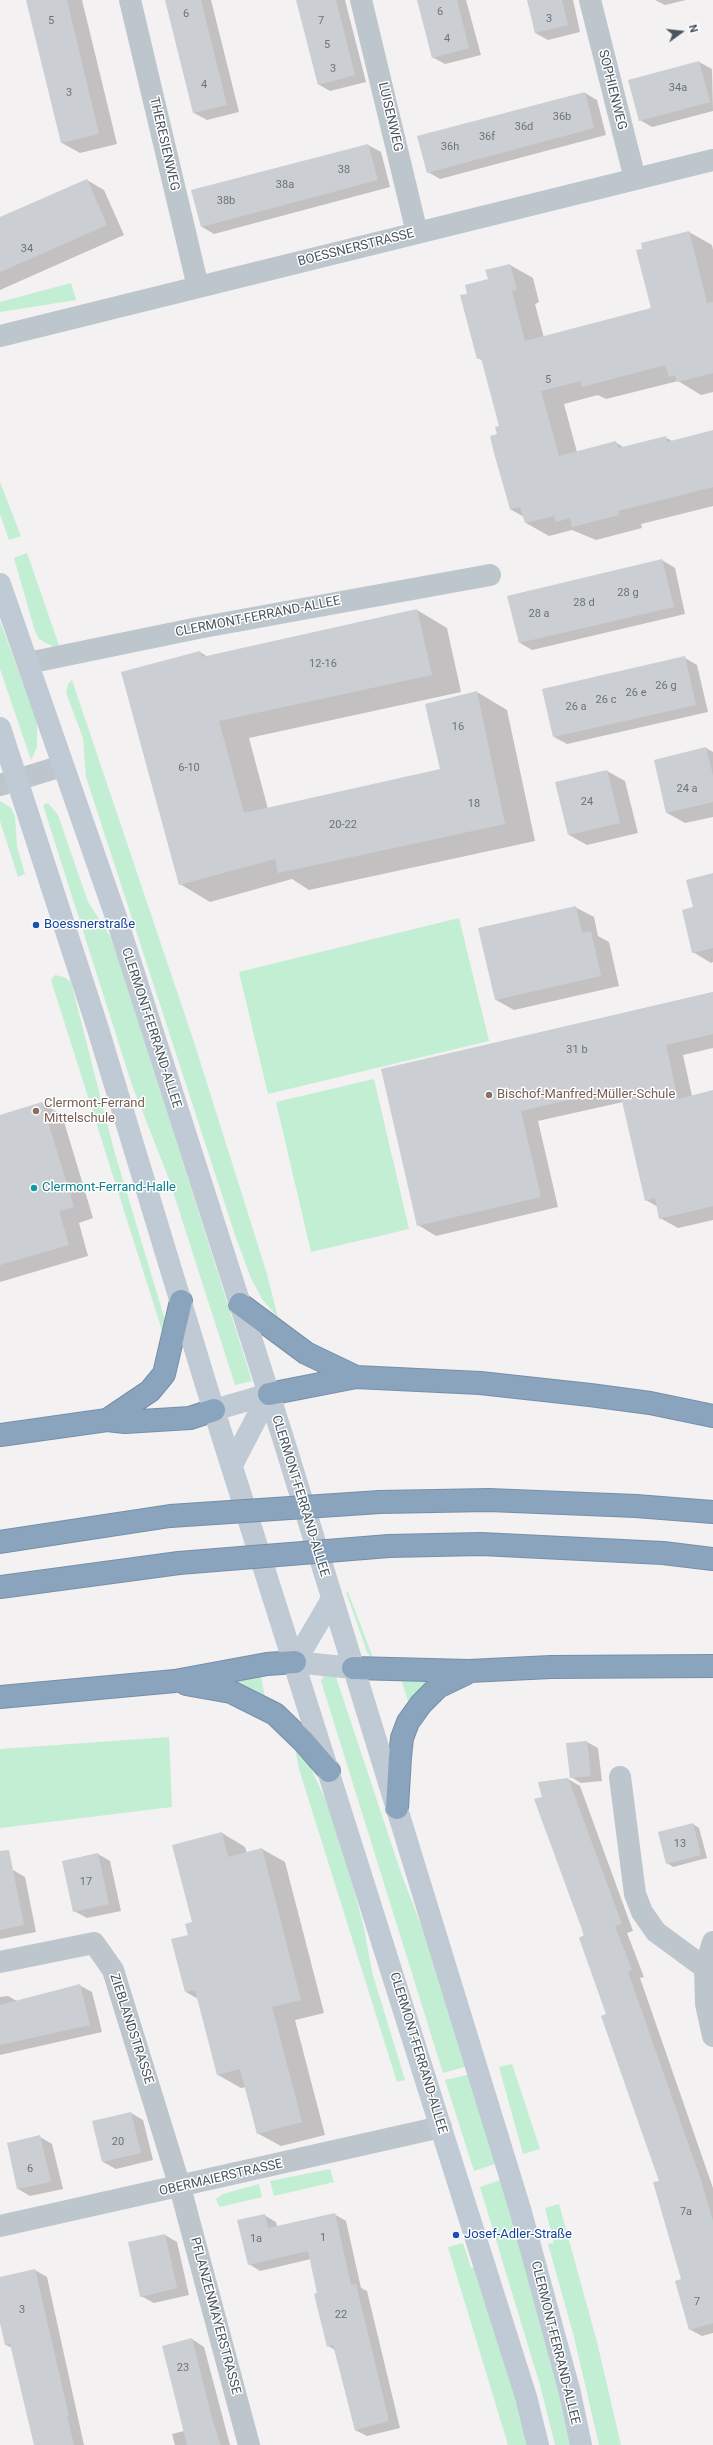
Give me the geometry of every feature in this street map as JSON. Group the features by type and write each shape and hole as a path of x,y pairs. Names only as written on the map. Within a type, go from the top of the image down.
{"highway":[{"path":"107,1420 150,1391 164,1374 181,1301"},
{"path":"240,1304 306,1352 356,1376"},
{"path":"269,1394 356,1376 480,1383 590,1395 650,1403 713,1416"},
{"path":"0,1435 107,1420 125,1422 190,1418 214,1410"},
{"path":"0,1542 170,1516 380,1502 489,1500 636,1506 713,1512"},
{"path":"0,1587 179,1563 389,1546 489,1545 662,1553 713,1559"},
{"path":"0,1697 175,1682 267,1664 295,1662"},
{"path":"353,1668 470,1671 551,1666 713,1666"},
{"path":"397,1808 402,1738 408,1722 421,1704 438,1687 470,1671"},
{"path":"175,1682 231,1692 275,1714 303,1741 329,1771"}],"street":[{"name":"THERESIENWEG","path":"130,0 198,287"},
{"name":"LUISENWEG","path":"361,0 417,233"},
{"name":"SOPHIENWEG","path":"590,0 635,180"},
{"name":"BOESSNERSTRASSE","path":"0,336 713,160"},
{"name":"CLERMONT-FERRAND-ALLEE","path":"28,663 205,626 490,575"},
{"name":"CLERMONT-FERRAND-ALLEE","path":"0,584 62,766 116,917 269,1394 520,2209 570,2393 581,2445"},
{"name":"CLERMONT-FERRAND-ALLEE","path":"0,728 9,782 181,1301 214,1410 295,1662 526,2397 538,2445"},
{"path":"9,782 62,766"},
{"name":"CLERMONT-FERRAND-ALLEE","path":"232,1464 269,1394"},
{"path":"214,1410 269,1394"},
{"path":"332,1598 295,1662 353,1668"},
{"path":"620,1777 635,1894 642,1912 656,1932 704,1968"},
{"path":"713,1942 704,1968 706,2004 713,2036"},
{"name":"ZIEBLANDSTRASSE","path":"0,1962 94,1943 113,1970 180,2187"},
{"name":"OBERMAIERSTRASSE","path":"0,2226 180,2187 441,2127"},
{"name":"PFLANZENMAYERSTRASSE","path":"180,2187 249,2445"}],"green space":[{"path":"71,283 76,300 0,312 0,302"},
{"path":"0,482 21,536 9,540 0,514"},
{"path":"27,553 61,651 39,639 35,631 14,558"},
{"path":"0,621 37,721 37,747 31,760 0,669"},
{"path":"72,680 194,1042 267,1274 278,1318 262,1299 251,1278 236,1238 86,777 83,738 66,693 68,684"},
{"path":"0,801 11,808 15,816 17,847 25,874 18,877 0,821"},
{"path":"48,803 58,815 88,902 110,936 118,957 252,1381 235,1385 169,1179 132,1085 43,805"},
{"path":"459,918 489,1041 268,1094 239,972"},
{"path":"55,975 64,977 71,982 114,1150 165,1320 165,1340 51,980"},
{"path":"374,1079 409,1229 311,1252 276,1102"},
{"path":"346,1592 348,1592 375,1663 367,1652"},
{"path":"324,1675 336,1677 401,1873 436,1964 468,2066 443,2073 321,1681"},
{"path":"261,1677 265,1697 222,1682"},
{"path":"443,1677 409,1704 401,1679"},
{"path":"169,1737 172,1807 0,1828 0,1749"},
{"path":"294,1743 307,1760 336,1822 364,1928 372,1972 405,2080 397,2082 299,1769"},
{"path":"512,2064 540,2149 523,2154 499,2067"},
{"path":"471,2074 498,2163 474,2171 445,2080"},
{"path":"330,2169 334,2182 274,2196 270,2181"},
{"path":"503,2179 549,2345 572,2445 555,2445 540,2385 480,2187"},
{"path":"259,2184 262,2197 220,2207 218,2204 216,2199 223,2194"},
{"path":"559,2204 597,2342 621,2445 599,2445 574,2337 548,2244 554,2243 545,2208"},
{"path":"463,2243 471,2268 475,2267 529,2445 508,2445 448,2247"}],"building":[{"path":"26,0 67,0 99,134 61,143"},
{"path":"165,0 201,0 227,105 193,113"},
{"path":"296,0 336,0 355,75 318,85"},
{"path":"417,0 457,0 469,48 432,58"},
{"path":"527,0 562,0 568,25 535,33"},
{"path":"699,61 710,102 639,121 628,80"},
{"path":"585,92 594,128 427,173 417,136"},
{"path":"368,144 378,180 201,227 191,190"},
{"path":"87,179 107,225 0,272 0,217"},
{"path":"689,231 707,303 713,302 713,373 677,382 675,375 669,377 665,365 582,387 581,381 541,391 559,456 616,441 618,448 666,436 667,442 713,430 713,487 618,511 619,515 572,527 570,518 556,522 554,516 525,523 520,507 510,509 494,453 490,436 497,434 495,427 499,426 481,358 477,359 460,295 467,294 465,285 488,279 485,270 510,264 517,289 512,291 525,341 651,308 636,250 642,249 641,243"},
{"path":"662,559 674,607 519,643 507,596"},
{"path":"417,609 432,675 219,721 244,813 440,769 425,704 477,691 505,824 278,873 275,859 179,885 121,672 200,651 202,657"},
{"path":"685,656 696,705 553,737 542,689"},
{"path":"706,747 713,776 713,802 666,813 654,760"},
{"path":"607,770 620,823 568,835 555,782"},
{"path":"713,873 713,948 692,953 682,910 693,907 686,880"},
{"path":"576,906 582,933 591,931 601,976 495,1000 478,928"},
{"path":"713,992 713,1034 666,1045 678,1099 713,1090 713,1206 659,1219 655,1198 645,1201 619,1088 521,1111 541,1197 417,1226 381,1069"},
{"name":"Clermont-Ferrand-Halle","path":"42,1102 74,1207 59,1211 69,1245 0,1265 0,1115"},
{"path":"587,1741 591,1776 570,1778 566,1743"},
{"path":"568,1778 622,1924 615,1926 632,1970 628,1972 700,2177 713,2221 713,2323 689,2330 675,2281 681,2279 653,2182 659,2181 601,2016 606,2014 579,1938 584,1935 534,1799 542,1797 538,1782"},
{"path":"693,1823 701,1855 666,1864 658,1832"},
{"path":"222,1832 228,1857 262,1848 301,2000 272,2007 302,2122 257,2134 240,2069 217,2075 195,1990 185,1992 171,1939 188,1935 185,1924 192,1922 172,1845"},
{"path":"9,1850 24,1925 0,1930 0,1851"},
{"path":"98,1853 109,1904 73,1912 62,1861"},
{"path":"80,1984 90,2025 0,2045 0,2005"},
{"path":"131,2112 141,2153 102,2162 92,2121"},
{"path":"40,2135 51,2182 17,2189 7,2143"},
{"path":"335,2213 351,2285 356,2284 389,2421 355,2430 333,2345 327,2347 314,2294 317,2293 308,2251 248,2265 237,2220 265,2214 268,2228"},
{"path":"165,2234 177,2288 140,2297 128,2242"},
{"path":"35,2269 69,2416 67,2416 74,2445 34,2445 10,2344 5,2345 0,2323 0,2277"},
{"path":"192,2338 213,2422 221,2445 187,2445 162,2346"}],"place":[{"name":"Boessnerstraße","path":"36,925"},
{"name":"Bischof-Manfred-Müller-Schule","path":"489,1095"},
{"name":"Clermont-Ferrand Mittelschule","path":"36,1111"},
{"name":"Clermont-Ferrand-Halle","path":"34,1188"},
{"name":"Josef-Adler-Straße","path":"456,2235"}]}
